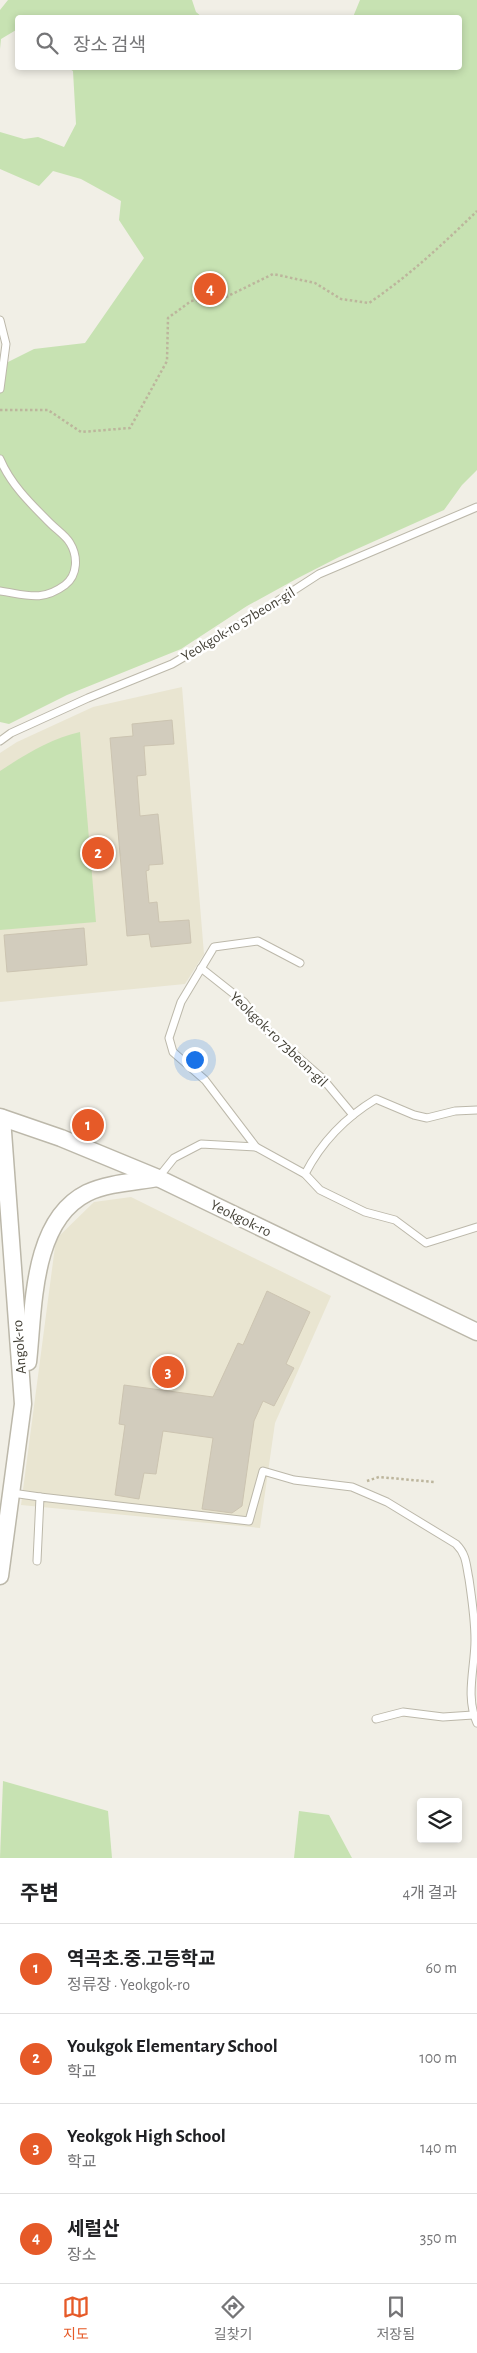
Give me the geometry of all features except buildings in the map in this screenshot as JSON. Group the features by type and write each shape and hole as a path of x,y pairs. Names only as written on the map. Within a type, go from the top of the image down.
{"street":[{"name":"Yeokgok-ro","path":"1,1118 61,1138 158,1178 477,1332"},
{"name":"Angok-ro","path":"0,1576 23,1404 1,1118"},
{"path":"23,1404 38,1270 52,1227 68,1206 86,1193 103,1187 158,1178"}],"lane":[{"path":"0,320 6,344 0,389"},
{"path":"0,459 6,473 20,492 70,542 75,556 75,572 68,582 52,594 37,597 0,591"},
{"name":"Yeokgok-ro 57beon-gil","path":"0,740 11,733 88,698 172,664 251,618 319,574 477,507"},
{"path":"300,963 258,941 214,947 181,1002 169,1038 173,1052 205,1080 256,1146 305,1174 320,1190 365,1212 395,1220 426,1243 477,1228"},
{"name":"Yeokgok-ro 73beon-gil","path":"201,968 244,1002 260,1024 323,1079 353,1115"},
{"path":"305,1174 316,1153 353,1115 376,1098 414,1115 427,1118 455,1111 477,1110"},
{"path":"158,1178 174,1158 200,1144 256,1146"},
{"path":"12,1493 249,1521 263,1472 294,1480 352,1487 387,1502 456,1544 464,1553 474,1614 475,1642 470,1684 473,1714 477,1723"},
{"path":"37,1561 40,1497"},
{"path":"376,1719 404,1712 443,1717 473,1714"}],"path":[{"path":"0,410 48,410 81,432 130,428 167,361 168,318 191,301 224,298 273,274 315,283 341,299 369,303 400,282 477,211"},
{"path":"352,1487 379,1477 434,1482"}],"shaded area":[{"path":"182,687 204,954 185,984 0,1002 0,753 17,742 93,707"},
{"path":"131,1197 331,1296 275,1423 260,1528 21,1505 56,1239 94,1202"}],"green space":[{"path":"8,0 192,0 196,12 200,15 15,15 15,31 1,39 0,49 0,10"},
{"path":"360,0 477,0 477,470 462,485 444,510 339,557 298,578 247,606 181,649 67,695 9,724 0,722 0,366 34,349 85,343 144,258 119,220 121,201 81,179 53,171 39,186 0,169 0,132 24,139 38,137 64,147 76,124 73,71 71,70 462,70 462,15 354,15"},
{"path":"80,732 96,922 0,930 0,771 48,743"},
{"path":"3,1781 108,1811 112,1858 0,1858"},
{"path":"299,1811 329,1815 352,1858 294,1858"}],"place":[{"name":"세럴산","path":"210,289"},
{"name":"Youkgok Elementary School","path":"98,853"},
{"name":"역곡초.중.고등학교","path":"88,1125"},
{"name":"Yeokgok High School","path":"168,1372"}]}
